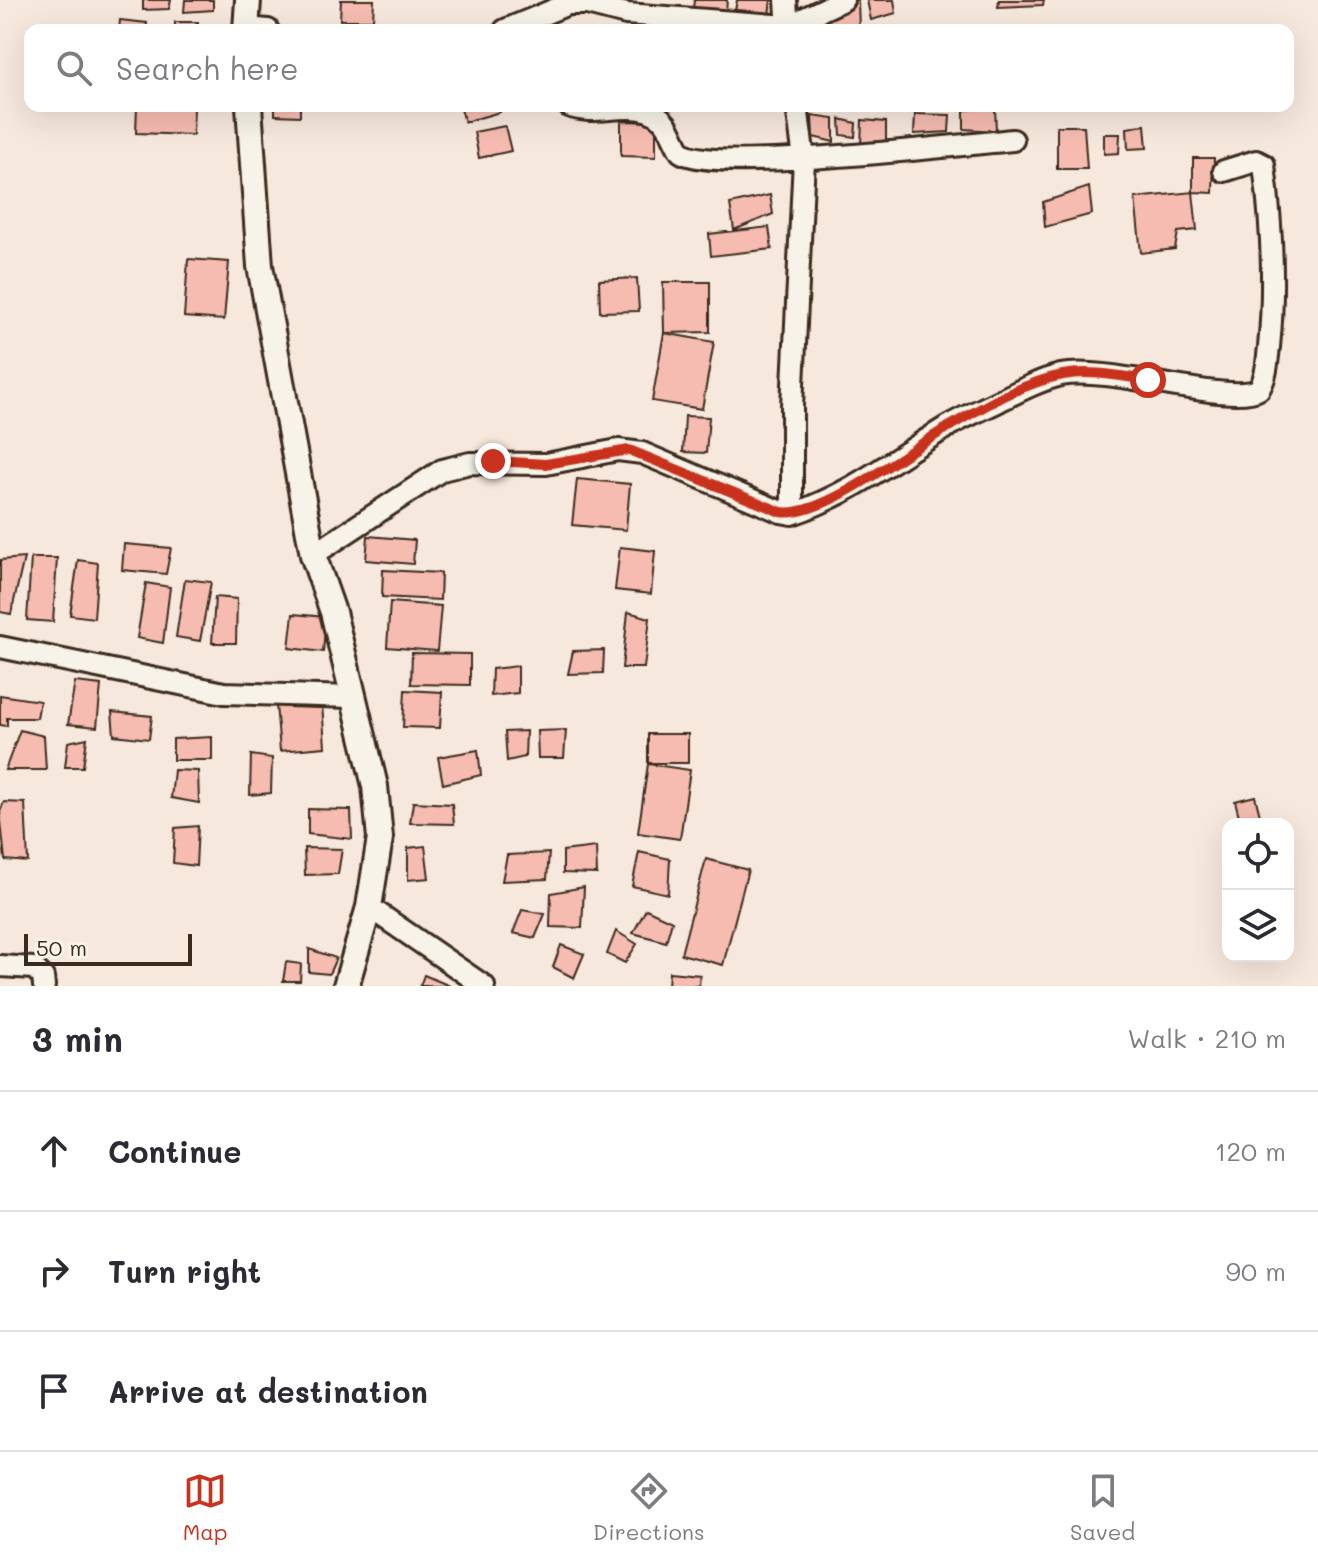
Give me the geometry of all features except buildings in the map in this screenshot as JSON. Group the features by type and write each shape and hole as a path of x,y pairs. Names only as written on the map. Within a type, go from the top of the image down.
{"street":[{"path":"248,0 252,24"},
{"path":"786,0 788,24"},
{"path":"796,24 843,0"},
{"path":"536,24 568,4 587,4 626,14 742,24"},
{"path":"249,112 260,266 313,555 333,612 375,786 380,838 369,907 346,986"},
{"path":"644,112 664,121 687,157 804,159 1013,140"},
{"path":"792,514 792,406 804,159 798,112"},
{"path":"313,555 442,470 482,462 546,464 618,450 642,453 792,514 831,500 952,424 1016,392 1061,375 1091,373 1212,392 1247,393 1259,389 1266,375 1274,301 1264,165 1256,161 1224,171"},
{"path":"0,647 224,693 352,697"},
{"path":"369,907 484,986"},
{"path":"0,966 34,968 43,977 44,986"}],"route":[{"path":"493,461 546,464 629,450 792,514 831,500 952,424 1039,383 1061,375 1091,373 1148,380"}]}
